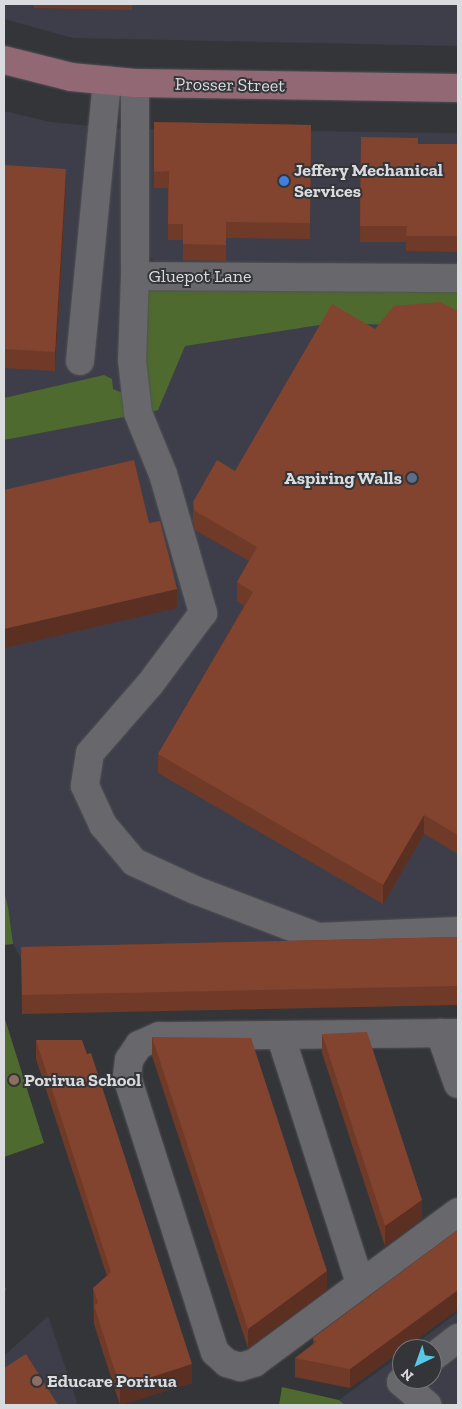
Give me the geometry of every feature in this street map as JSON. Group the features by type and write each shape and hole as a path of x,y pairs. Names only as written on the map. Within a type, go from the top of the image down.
{"main road":[{"name":"Prosser Street","path":"4,60 71,77 135,83 458,88"}],"lane":[{"path":"80,361 107,80"},
{"name":"Gluepot Lane","path":"135,83 135,276 458,278"},
{"path":"135,276 132,360 138,413 162,474 203,612 150,684 90,753 85,786 103,825 134,862 195,890 318,937 458,931"},
{"path":"458,1084 449,1033 159,1036 139,1045 130,1060 127,1077 215,1352 227,1364 240,1367 254,1363 458,1212"},
{"path":"281,1036 360,1283"},
{"path":"442,1350 458,1338"},
{"path":"409,1389 427,1405"}],"shaded area":[{"path":"4,4 458,4 458,46 73,38 4,19"},
{"path":"4,111 51,122 122,129 123,288 458,290 458,954 23,962 13,944 4,945"},
{"path":"146,129 458,133 458,266 154,261 147,254"},
{"path":"458,1312 458,1405 345,1405 339,1400 392,1361 392,1389 442,1389 442,1339 422,1339"},
{"name":"Educare Porirua","path":"48,1316 78,1405 4,1405 4,1356"}],"green space":[{"path":"145,288 458,290 458,321 394,325 332,323 185,346 158,410 151,412 142,393"},
{"path":"104,375 112,379 113,389 125,394 124,417 4,440 4,398"},
{"path":"4,891 13,944 4,945"},
{"name":"Porirua School","path":"4,1016 44,1143 4,1157"},
{"path":"282,1387 339,1400 345,1405 279,1405"}],"building":[{"path":"154,122 311,125 310,223 226,222 226,245 183,244 183,224 168,224 169,171 154,172"},
{"path":"361,137 418,138 418,144 458,144 458,236 406,236 407,226 360,226"},
{"path":"4,165 66,169 55,352 4,349"},
{"path":"440,302 458,311 458,835 424,815 383,885 158,754 253,592 237,582 257,547 195,511 193,502 217,460 235,471 332,304 375,329 394,306"},
{"path":"134,460 149,523 160,521 177,589 4,629 4,490"},
{"path":"458,937 458,986 22,995 21,947"},
{"path":"367,1032 422,1200 385,1226 322,1034"},
{"path":"152,1037 251,1038 327,1271 248,1329"},
{"path":"36,1040 82,1040 87,1054 91,1053 192,1364 120,1387 94,1305 98,1303 93,1288 111,1272"},
{"path":"458,1230 458,1290 350,1369 295,1358 316,1342 313,1338"},
{"path":"26,1354 58,1405 4,1405 4,1368"}],"place":[{"name":"Jeffery Mechanical Services","path":"284,181"},
{"name":"Aspiring Walls","path":"412,478"},
{"name":"Porirua School","path":"14,1080"},
{"name":"Educare Porirua","path":"37,1381"}]}
